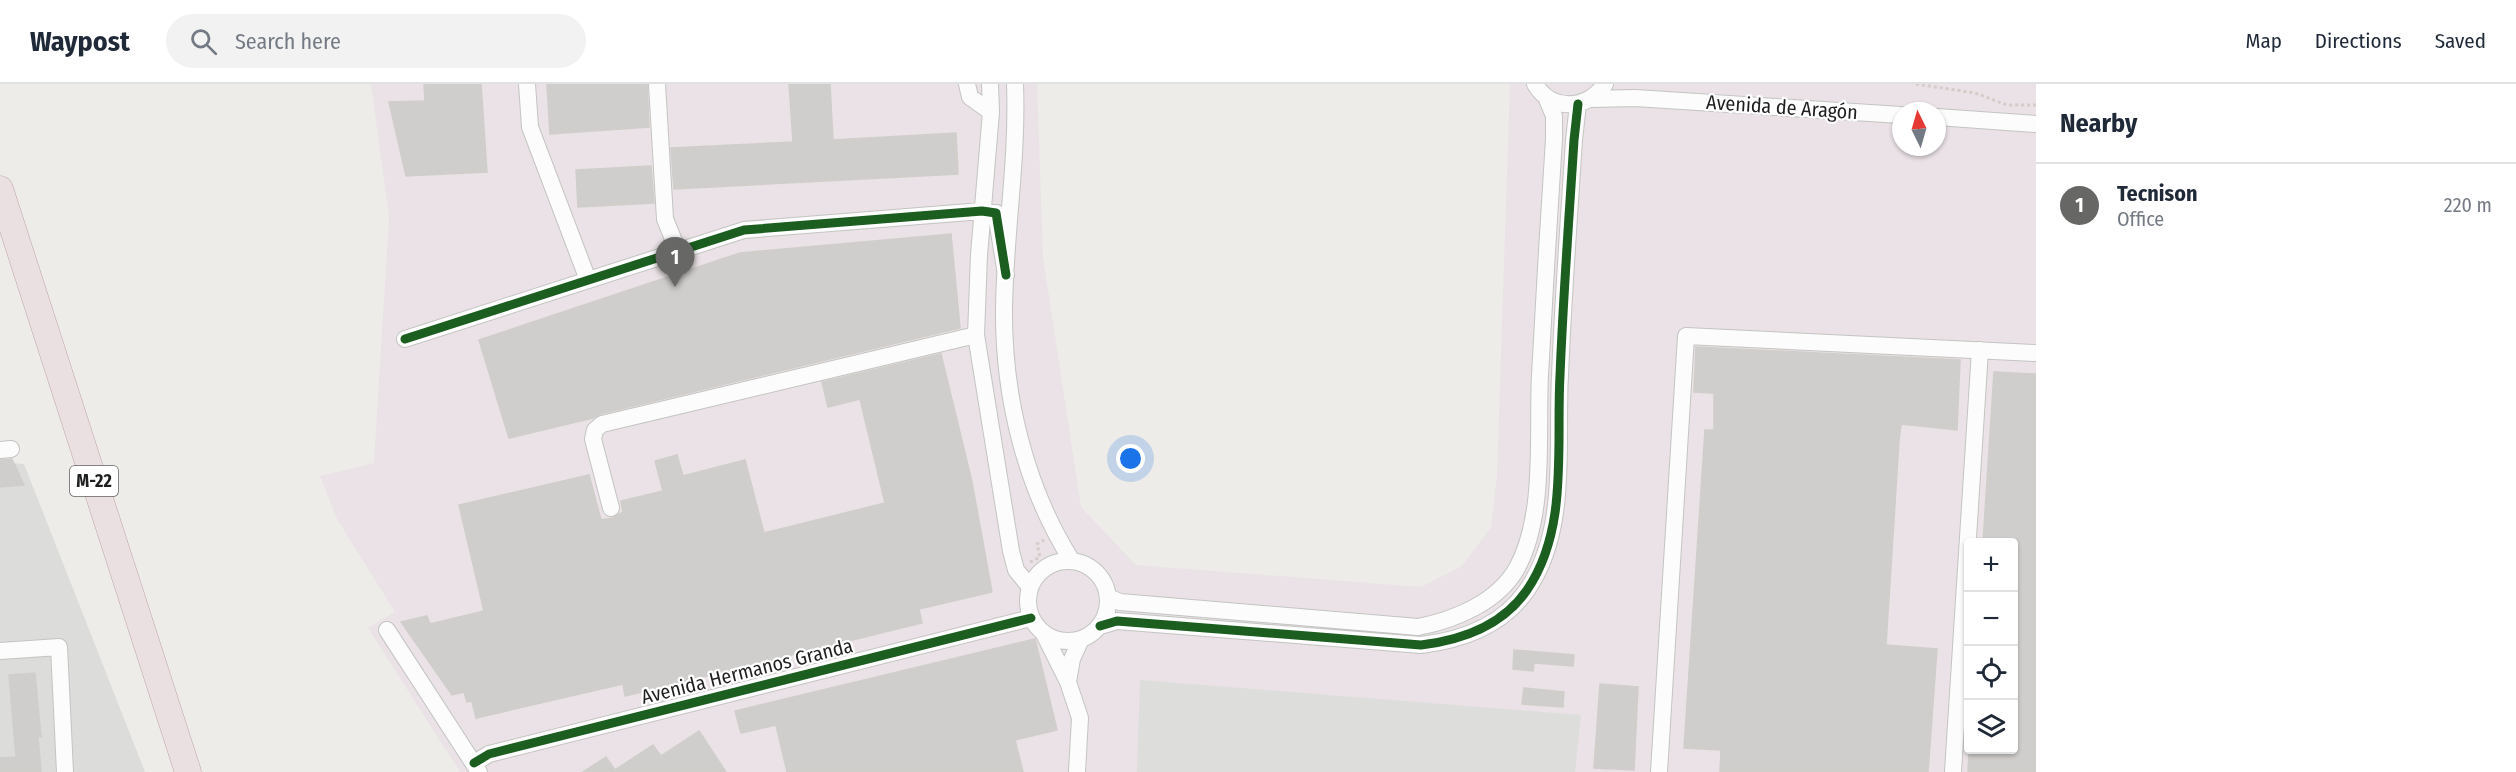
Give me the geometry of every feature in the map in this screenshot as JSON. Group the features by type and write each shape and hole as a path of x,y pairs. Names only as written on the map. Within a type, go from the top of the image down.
{"highway":[{"name":"M-22","path":"0,189 188,772"}],"street":[{"path":"527,84 530,128 588,280"},
{"path":"657,84 665,219 678,251"},
{"path":"967,84 970,97 991,112"},
{"path":"990,84 991,112 979,255 976,335 1011,551 1016,570 1030,587"},
{"path":"1015,84 1016,115 1006,275 1005,332 1011,390 1024,458 1056,535 1072,561"},
{"path":"1044,634 1058,640 1074,641 1088,636 1100,626 1118,621 1422,645 1444,642 1470,634 1498,620 1527,590 1544,556 1556,512 1559,377 1573,151 1584,102 1605,84"},
{"path":"1108,597 1120,602 1418,627 1464,615 1501,586 1516,570 1534,522 1536,495 1540,376 1554,139 1554,116 1541,90"},
{"name":"Avenida de Aragón","path":"1541,90 1556,102 1635,98 1892,114"},
{"path":"1946,118 2036,124"},
{"path":"405,339 744,230 982,211 996,213 1006,275"},
{"path":"611,508 593,439 595,430 603,424 976,335"},
{"path":"1659,772 1686,336 2036,353"},
{"path":"1953,772 1980,350"},
{"path":"1077,772 1080,718 1068,682 1044,634 1030,618 1027,597 1035,578 1051,564 1072,561 1092,569 1100,577 1108,597 1108,607 1100,626"},
{"name":"Avenida Hermanos Granda","path":"477,768 489,754 1030,618"},
{"path":"387,630 477,768"},
{"path":"1068,682 1072,659 1081,639"},
{"path":"0,651 59,647 65,772"}],"path":[{"path":"1916,84 1975,93 2007,105 2036,105"},
{"path":"1026,564 1040,556 1037,544 1045,540"}],"shaded area":[{"path":"371,84 1037,84 1043,257 1081,507 1136,565 1421,587 1462,566 1491,527 1497,475 1510,84 2036,84 2036,772 460,772 368,628 395,612 337,519 320,476 374,463 389,217"},
{"path":"0,462 24,464 145,772 0,772"},
{"path":"1140,680 1581,715 1575,772 1137,772"}],"building":[{"path":"424,84 481,84 487,172 406,176 389,102 425,101"},
{"path":"547,84 647,84 649,127 550,134"},
{"path":"789,84 830,84 833,140 956,133 958,174 674,189 671,148 793,142"},
{"path":"651,166 654,203 578,207 576,170"},
{"path":"951,234 960,328 509,438 479,340 740,253"},
{"path":"1696,347 1960,360 1957,430 1901,424 1899,441 1886,645 1937,649 1928,772 1720,772 1721,750 1684,748 1705,430 1714,430 1714,393 1694,392"},
{"path":"941,354 972,482 992,592 919,609 922,623 625,696 623,684 476,718 472,701 467,702 464,692 452,695 401,622 427,616 430,624 484,611 459,505 589,475 601,520 613,518 623,512 621,501 663,491 655,461 677,455 683,476 745,460 764,533 885,503 860,399 828,407 822,382"},
{"path":"1994,372 2036,374 2036,772 1968,772 1969,754 2018,754 2018,538 1983,538"},
{"path":"12,459 24,485 0,487 0,460"},
{"path":"1035,639 1057,730 1015,740 1023,772 787,772 776,725 741,733 735,711"},
{"path":"1514,650 1574,655 1573,666 1534,663 1533,671 1513,669"},
{"path":"35,673 41,737 38,737 41,772 0,772 0,758 16,757 9,675"},
{"path":"1600,684 1638,687 1634,770 1594,768"},
{"path":"1524,688 1564,692 1563,707 1522,704"},
{"path":"699,731 726,772 583,772 606,757 615,770 653,745 661,756"}],"cycle path":[{"path":"1100,626 1117,621 1421,645 1466,635 1480,629 1506,613 1517,602 1527,590 1540,566 1555,514 1558,486 1563,317 1578,104"},
{"path":"405,339 744,230 982,211 996,213 1006,275"},
{"path":"474,763 489,754 1031,618"}],"place":[{"name":"Tecnison","path":"675,287"}]}
